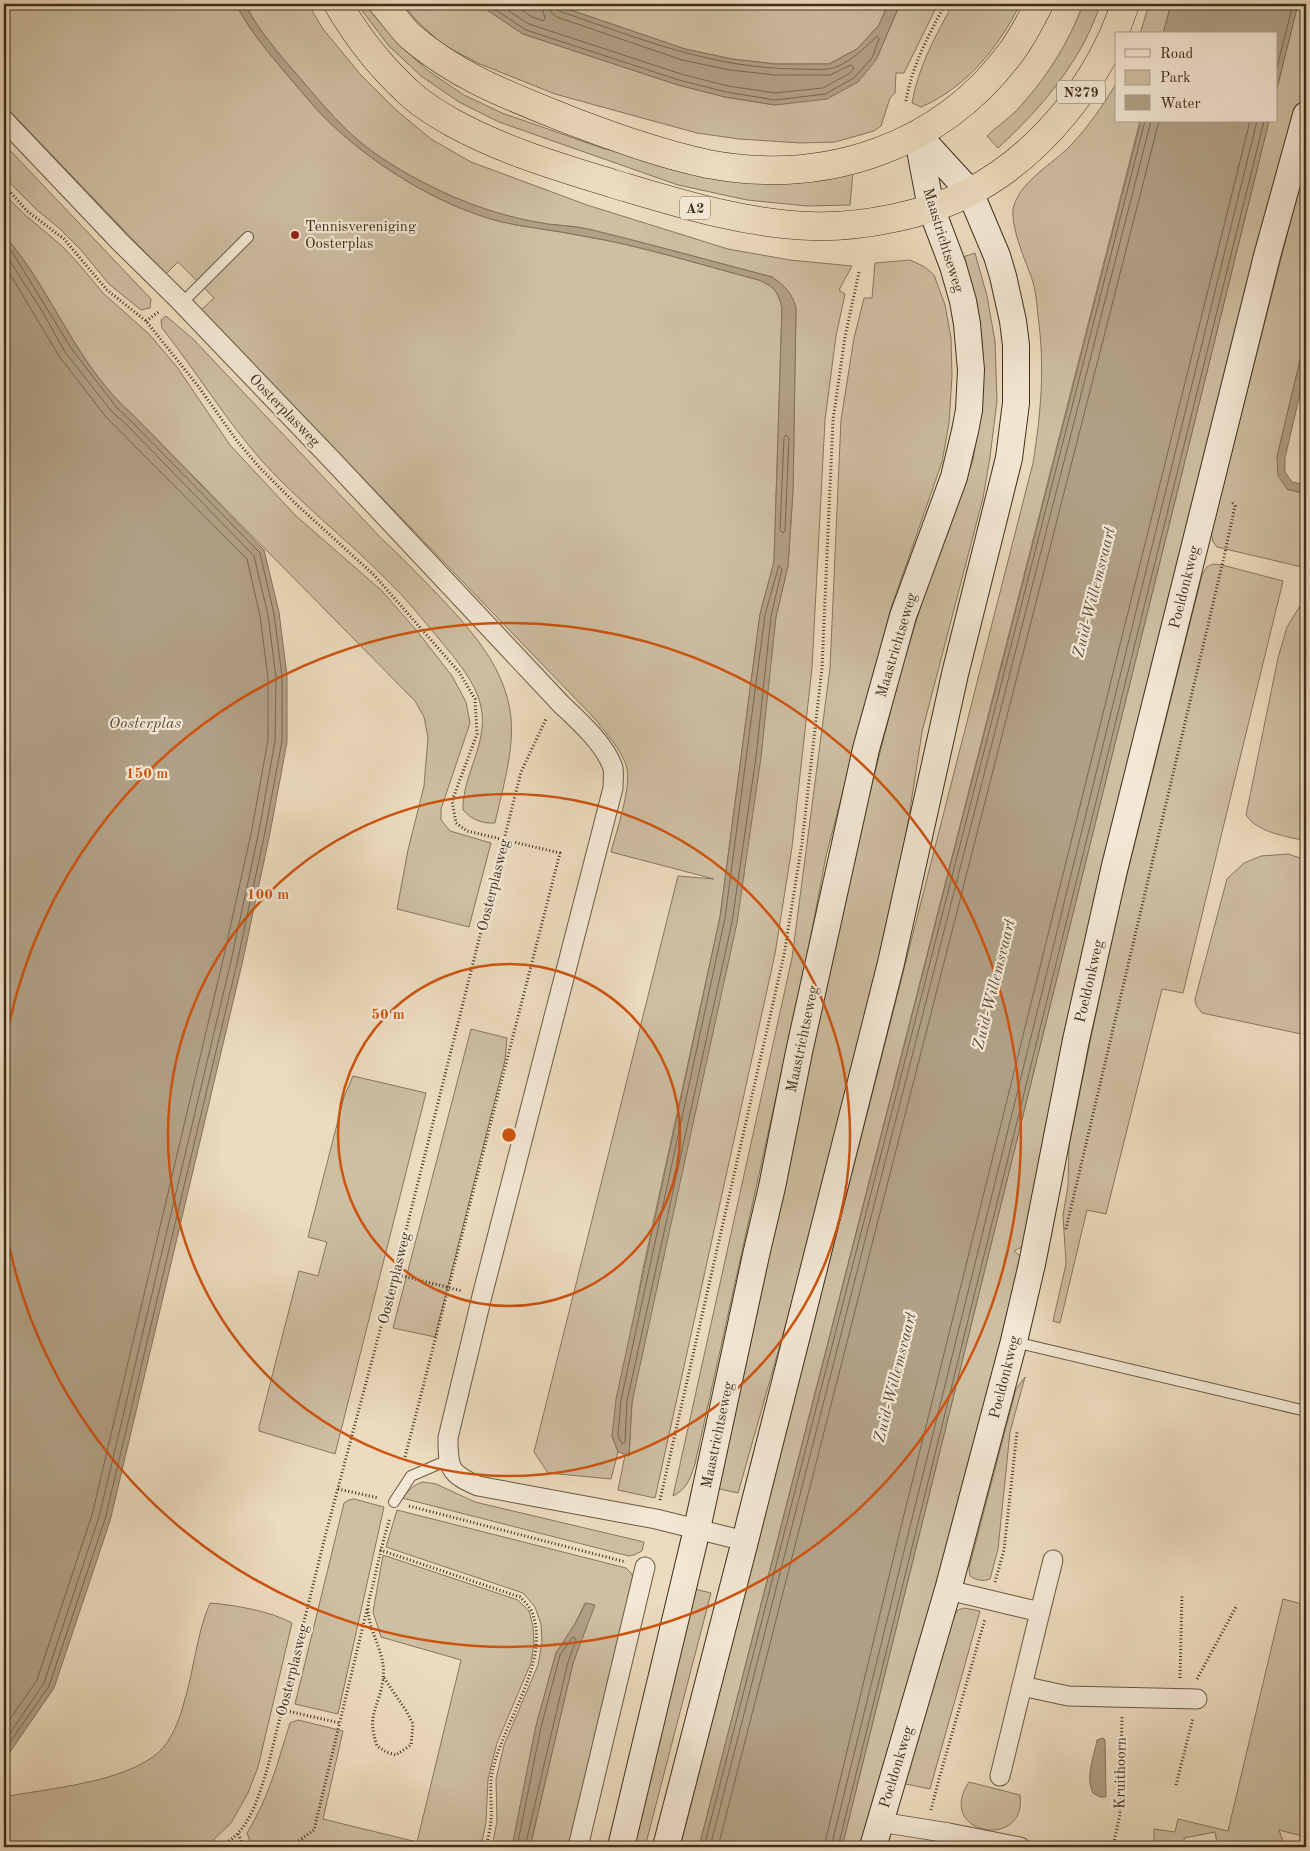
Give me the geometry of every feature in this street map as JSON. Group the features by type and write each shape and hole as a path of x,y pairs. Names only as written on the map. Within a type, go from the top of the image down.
{"highway":[{"name":"A2","path":"338,4 346,19 376,60 407,92 438,114 506,150 694,208 783,224 811,226 842,225 899,216 931,208"},
{"path":"383,4 409,35 440,60 470,78 510,97 634,144 708,164 759,169 820,166 871,155 902,143 944,117 972,96 1012,50 1027,28 1038,4"},
{"name":"N279","path":"931,208 970,192 1012,163 1054,126 1082,92 1104,55 1125,4"}],"main road":[{"name":"Poeldonkweg","path":"874,1847 948,1590 1014,1342 1049,1184 1076,1040 1112,879 1265,265 1306,114"},
{"name":"Maastrichtseweg","path":"621,1847 697,1529 866,749 903,616 954,477 965,431 971,380 967,324 963,301 953,266 931,208 917,134"},
{"name":"Maastrichtseweg","path":"666,1847 891,963 953,684 1009,458 1016,384 1016,345 1009,296 997,256 970,192 917,134"}],"street":[{"name":"Oosterplasweg","path":"4,120 120,242 182,302 561,704 589,731 605,752 613,769 613,788 482,1296 448,1438 448,1460"},
{"path":"448,1460 459,1478 478,1486 656,1519 745,1541"},
{"path":"1000,1776 1053,1560"},
{"path":"578,1847 645,1567"},
{"path":"948,1590 1040,1612"},
{"path":"1022,1686 1068,1696 1188,1699"},
{"path":"880,1822 1020,1847"}],"lane":[{"path":"182,302 248,237"},
{"path":"1014,1342 1306,1411"},
{"path":"394,1502 411,1476 448,1460"}],"path":[{"path":"906,101 909,82 916,62 945,4"},
{"path":"4,185 27,211 64,239 107,290 146,321 198,386 237,441 260,468 297,505 374,575 459,672 475,698 477,734 452,801 456,823 467,831 560,853 404,1465"},
{"path":"656,1519 784,955 802,843 822,668 833,420 845,338 860,272"},
{"path":"1065,1234 1235,506 1212,475"},
{"name":"Oosterplasweg","path":"220,1847 238,1834 248,1820 268,1770 338,1488 395,1274 522,772 546,718 561,704"},
{"path":"395,1274 482,1296"},
{"path":"927,1830 939,1779 1004,1550 1019,1423"},
{"path":"338,1488 645,1567"},
{"path":"290,1847 314,1830 368,1608 380,1550 394,1502"},
{"path":"380,1550 520,1597 531,1610 536,1625 537,1643 534,1664 500,1745 491,1779 491,1823 486,1847"},
{"path":"1176,1786 1188,1699 1182,1594"},
{"path":"1188,1699 1237,1604"},
{"path":"368,1608 373,1634 380,1650 384,1678 372,1717 372,1732 376,1746 396,1755 411,1745 413,1724 384,1678"},
{"name":"Kruithoorn","path":"1113,1847 1120,1814 1122,1697"},
{"path":"283,1710 340,1723"},
{"path":"238,1834 244,1847"}],"green space":[{"path":"4,4 236,4 262,45 316,109 361,150 404,180 451,204 498,221 628,245 759,280 769,285 779,298 782,308 774,562 760,614 720,917 643,1269 612,1436 618,1452 611,1479 548,1473 534,1452 678,876 714,879 611,852 626,796 628,774 620,753 596,720 201,310 214,298 178,262 166,274 4,105"},
{"path":"245,4 308,4 323,29 360,74 396,110 431,139 471,162 587,205 728,249 790,260 852,266 839,290 845,294 836,336 825,420 812,668 792,847 775,954 655,1498 618,1490 625,1455 629,1456 632,1402 776,617 788,566 793,491 796,308 787,290 772,277 588,229 542,223 493,211 451,196 410,175 373,152 334,117 269,42"},
{"path":"357,4 368,4 396,41 427,70 464,95 502,113 602,148 681,169 752,182 810,182 853,172 850,205 807,206 747,200 678,185 499,122 459,102 421,76 389,46"},
{"path":"403,4 478,4 523,34 678,85 725,97 775,105 876,60 900,4 938,4 904,73 896,73 895,93 890,98 881,126 874,131 835,142 801,143 739,139 697,133 555,94 480,64 443,45 417,21"},
{"path":"553,4 888,4 879,25 857,49 829,64 775,64 732,59 685,49"},
{"path":"953,4 1020,4 1002,36 980,65 952,89 921,107 912,103 923,64"},
{"path":"1083,4 1101,4 1084,43 1066,72 1045,99 998,148 987,136 1016,111 1037,87 1071,33"},
{"path":"1149,4 1171,4 1164,32 1141,32"},
{"path":"1298,4 1306,4 1306,86 1273,211 1028,1244 1014,1251 1024,1259 939,1597 863,1847 842,1847 1269,122 1278,122 1278,84"},
{"path":"1115,86 1115,122 1140,122 699,1847 680,1847 1033,463 1042,372 1040,335 1034,286 1016,233 1013,213 1014,205 1024,187 1071,145 1101,108"},
{"path":"4,144 151,299 150,308 141,310 109,284 80,249 4,177"},
{"path":"1306,161 1306,335 1277,457 1287,489 1306,494 1306,568 1217,547 1213,542 1211,532"},
{"path":"4,194 24,214 62,246 103,293 149,334 177,367 230,445 295,515 382,591 417,631 452,676 466,702 470,723 441,809 441,820 450,831 491,843 469,927 397,909 408,850 424,786 428,738 424,717 415,701 114,396 96,374 80,352 37,280 4,235"},
{"path":"975,253 987,296 995,341 997,401 983,498 922,732 888,932 789,1313 738,1493 715,1488 858,839 901,670 922,602 973,460 982,398 982,342 976,300 963,257"},
{"path":"910,260 925,267 934,275 945,305 951,338 952,376 949,423 942,462 891,608 826,856 806,962 695,1464 685,1487 673,1496 792,958 830,668 841,420 854,338 864,298 872,298 875,263"},
{"path":"166,316 193,339 380,537 439,596 486,651 502,683 508,700 511,718 511,745 495,823 477,820 463,810 467,784 479,746 482,720 481,707 475,689 465,672 392,585 292,491 248,445 162,328 161,320"},
{"path":"1213,564 1283,581 1183,993 1162,989 1106,1214 1087,1210 1060,1323 1053,1321 1066,1264 1063,1215 1068,1186 1069,1146 1117,914 1202,575 1207,567"},
{"path":"1306,603 1306,841 1265,830 1251,821 1246,815 1278,658 1287,627 1300,606"},
{"path":"1288,854 1306,860 1306,1035 1202,1013 1196,1005 1195,999 1227,879 1244,863 1261,856"},
{"path":"471,1029 507,1038 505,1060 435,1337 393,1328"},
{"path":"353,1076 426,1093 335,1454 259,1431 259,1427 299,1271 318,1276 327,1242 308,1237 344,1097"},
{"path":"1025,1377 1010,1432 998,1549 990,1579 979,1580 970,1576 969,1568 1016,1389"},
{"path":"423,1482 436,1484 475,1502 644,1542 642,1551 629,1556 402,1498 414,1486"},
{"path":"354,1499 384,1507 338,1714 295,1704 344,1503"},
{"path":"397,1510 626,1568 632,1574 633,1581 571,1847 530,1847 573,1663 594,1605 585,1603 575,1624 556,1653 536,1726 512,1847 492,1847 497,1821 496,1779 504,1745 538,1665 542,1642 541,1624 535,1607 523,1593 386,1547"},
{"path":"383,1555 518,1600 529,1611 533,1626 534,1643 531,1663 497,1743 488,1779 486,1822 481,1847 252,1847 247,1833 262,1806 290,1723 298,1720 343,1731 323,1819 417,1842 461,1660 381,1637 373,1612"},
{"path":"691,1588 711,1593 645,1847 630,1847"},
{"path":"1283,1599 1306,1605 1306,1837 1279,1830 1285,1847 1208,1847 1207,1845 1217,1843 1215,1832 1184,1838 1185,1847 1157,1847 1154,1840 1154,1829 1175,1832 1178,1819 1228,1831"},
{"path":"210,1603 252,1609 292,1623 258,1767 248,1793 231,1823 206,1847 4,1847 4,1797 85,1783 106,1777 126,1771 159,1752 174,1730 181,1712 201,1628"},
{"path":"964,1608 980,1611 930,1789 901,1783 954,1615 958,1610"},
{"path":"969,1782 1020,1795 1019,1813 1010,1824 998,1829 984,1829 972,1824 963,1814 961,1800"}],"water":[{"path":"236,4 245,4 256,23 277,51 343,126 373,152 430,186 472,204 515,217 542,223 588,229 772,277 787,290 796,308 793,491 788,566 776,617 761,757 737,923 632,1402 629,1456 618,1452 612,1436 616,1399 720,917 760,614 774,562 781,302 769,285 759,280 628,245 498,221 451,204 427,192 361,150 324,117 262,45"},
{"path":"478,4 553,4 685,49 732,59 775,64 829,64 857,49 879,25 888,4 900,4 876,60 858,82 827,99 775,105 725,97 678,85 523,34"},
{"path":"1171,4 1298,4 1278,84 1278,32 1164,32"},
{"name":"Zuid-Willemsvaart","path":"1141,122 1269,122 842,1847 699,1847"},
{"name":"Oosterplas","path":"4,235 37,280 80,352 114,396 264,550 279,612 287,676 287,742 242,964 110,1521 54,1688 4,1758"},
{"path":"1306,335 1306,368 1285,458 1285,472 1292,482 1306,485 1306,494 1287,489 1278,476 1277,457"},
{"path":"586,1603 595,1605 573,1663 530,1847 512,1847 536,1726 556,1653"},
{"path":"1103,1738 1105,1740 1106,1797 1100,1797 1093,1793 1090,1774 1097,1740"}],"place":[{"name":"Tennisvereniging Oosterplas","path":"295,235"}]}
